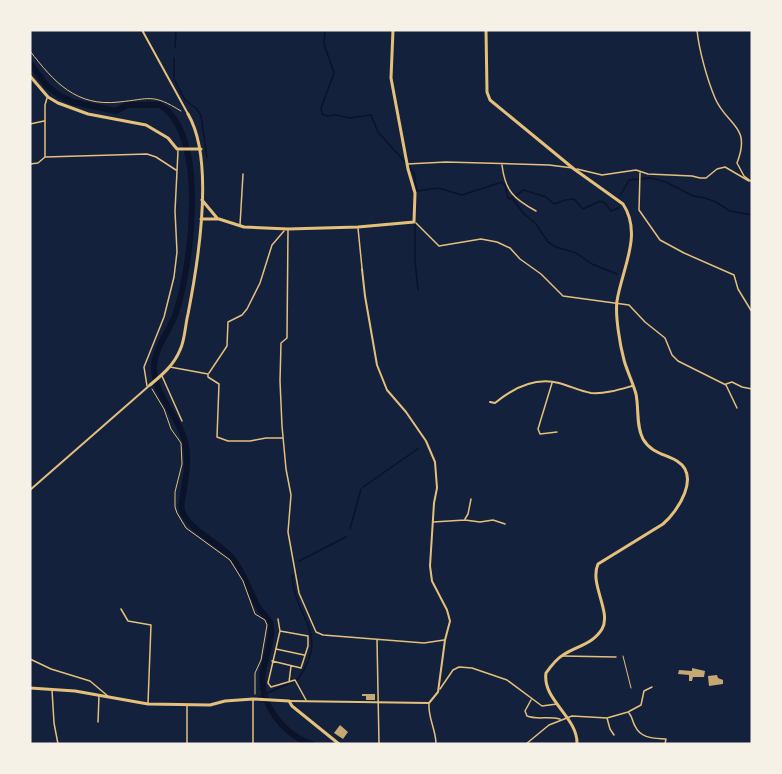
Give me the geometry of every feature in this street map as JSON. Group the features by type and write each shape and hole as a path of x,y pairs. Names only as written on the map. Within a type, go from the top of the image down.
{"main road":[{"path":"201,219 219,219 240,226 286,229 358,227 414,222 415,193 407,164 391,78 393,30"},
{"path":"486,30 487,92 490,100 574,169 622,204 630,219 632,232 630,246 617,303 624,360 633,386 642,436 652,450 679,462 687,478 687,488 676,510 663,524 598,564 595,578 605,622 602,629 591,642 562,656 546,673 547,688 563,718 576,734 576,744"},
{"path":"30,76 48,97 71,109 146,124 168,138 179,149 201,149"},
{"path":"148,386 170,367 180,350 191,292 201,219 201,149 194,124 188,114"},
{"path":"201,198 219,219"},
{"path":"30,688 99,695 148,704 210,705 225,701 253,699 289,701 292,706 339,744"}],"street":[{"path":"142,30 188,114"},
{"path":"697,30 715,97 740,131 740,155 737,163 750,181"},
{"path":"45,157 45,105 48,97"},
{"path":"30,124 45,120"},
{"path":"30,490 148,386 144,367 164,317 174,277 177,252 174,228 176,171 179,149"},
{"path":"30,164 38,163 45,157 147,154 156,157 176,171"},
{"path":"407,164 446,162 549,165 602,175 640,171 648,174 706,178 717,169 725,167 750,181"},
{"path":"501,164 503,178 513,195 536,211"},
{"path":"640,171 639,210 660,240 734,275 738,289 752,312"},
{"path":"240,226 243,174"},
{"path":"414,222 421,226 435,244 442,247 481,239 497,242 510,248 564,297 589,298 629,305 665,338 672,355 678,361 726,385 737,408"},
{"path":"358,227 365,296 377,365 387,390 426,441 435,462 437,488 429,566 432,581 450,621 438,692"},
{"path":"208,374 227,345 228,322 248,309 260,283 272,245 286,229"},
{"path":"286,229 287,338 281,343 280,381 283,438 291,495 288,532 299,593 316,632 323,635 424,643 445,640"},
{"path":"170,367 208,374"},
{"path":"162,374 183,421"},
{"path":"208,374 208,377 219,386 217,437 228,441 283,438"},
{"path":"490,402 495,403 524,385 538,381 553,382 582,391 599,393 633,386"},
{"path":"553,382 538,429 540,434 557,432"},
{"path":"726,385 732,382 752,389"},
{"path":"465,520 471,499"},
{"path":"432,522 495,520 505,524"},
{"path":"121,609 128,621 151,625 148,704"},
{"path":"278,619 276,649 268,678 271,687 295,680 307,702"},
{"path":"272,661 301,668 306,655 308,636 279,631"},
{"path":"377,640 379,744"},
{"path":"276,649 306,655"},
{"path":"562,656 615,657"},
{"path":"30,659 51,669 90,681 110,697"},
{"path":"290,682 291,665"},
{"path":"436,744 436,732 429,718 429,703 453,670 465,668 483,670 507,680 542,706 557,704"},
{"path":"526,744 531,743 549,725 563,718 572,716 607,718 628,712 641,705 644,691 652,687"},
{"path":"52,689 58,744"},
{"path":"98,722 99,695"},
{"path":"253,699 253,744"},
{"path":"532,700 525,711 527,716 563,718"},
{"path":"289,701 429,703"},
{"path":"187,705 187,744"},
{"path":"628,712 633,717 636,728 647,737 666,739 665,744"},
{"path":"607,718 614,735"}],"path":[{"path":"30,51 47,74 70,94 90,100 116,103 139,98 159,98 188,114"},
{"path":"148,386 164,409 171,429 181,443 182,464 175,492 177,513 186,528 230,560 243,581 255,614 265,620 267,625 261,660 255,673 256,691 253,699"},
{"path":"623,656 631,688"}],"building":[{"path":"692,668 705,671 704,677 693,677 692,681 689,681 689,675 678,674 679,670 692,671"},
{"path":"717,675 723,680 723,684 709,686 708,676"},
{"path":"362,694 375,694 375,700 366,700 366,696"},
{"path":"340,725 348,732 343,739 334,733"}],"waterway":[{"path":"175,48 176,30"},
{"path":"325,30 324,44 334,73 321,108 322,114 350,118 371,115 378,132 405,162"},
{"path":"174,58 174,79 185,100 196,108 201,116 207,158"},
{"path":"30,63 47,86 73,102 116,111 127,105 160,105 175,121 185,144 191,172 192,203 187,265 176,313 159,346 154,367 157,385 181,429 186,444 187,463 182,510 184,516 194,527 224,550 236,563 259,608 270,622 271,639 263,671 264,694 282,725 301,740 312,744"},
{"path":"409,167 414,173 417,191 438,188 462,195 502,182 510,199 524,190 546,197 554,204 574,199 583,209 600,201 605,203 611,211 619,208"},
{"path":"620,196 629,180 651,178 666,182 693,196 716,202 730,211 752,215"},
{"path":"513,199 523,213 536,224 548,242 576,253 592,264 617,274"},
{"path":"415,224 418,290"},
{"path":"363,487 419,448"},
{"path":"350,529 361,489"},
{"path":"299,561 346,537"},
{"path":"259,697 298,679 308,663 312,649 308,625 298,602 292,574"}]}
